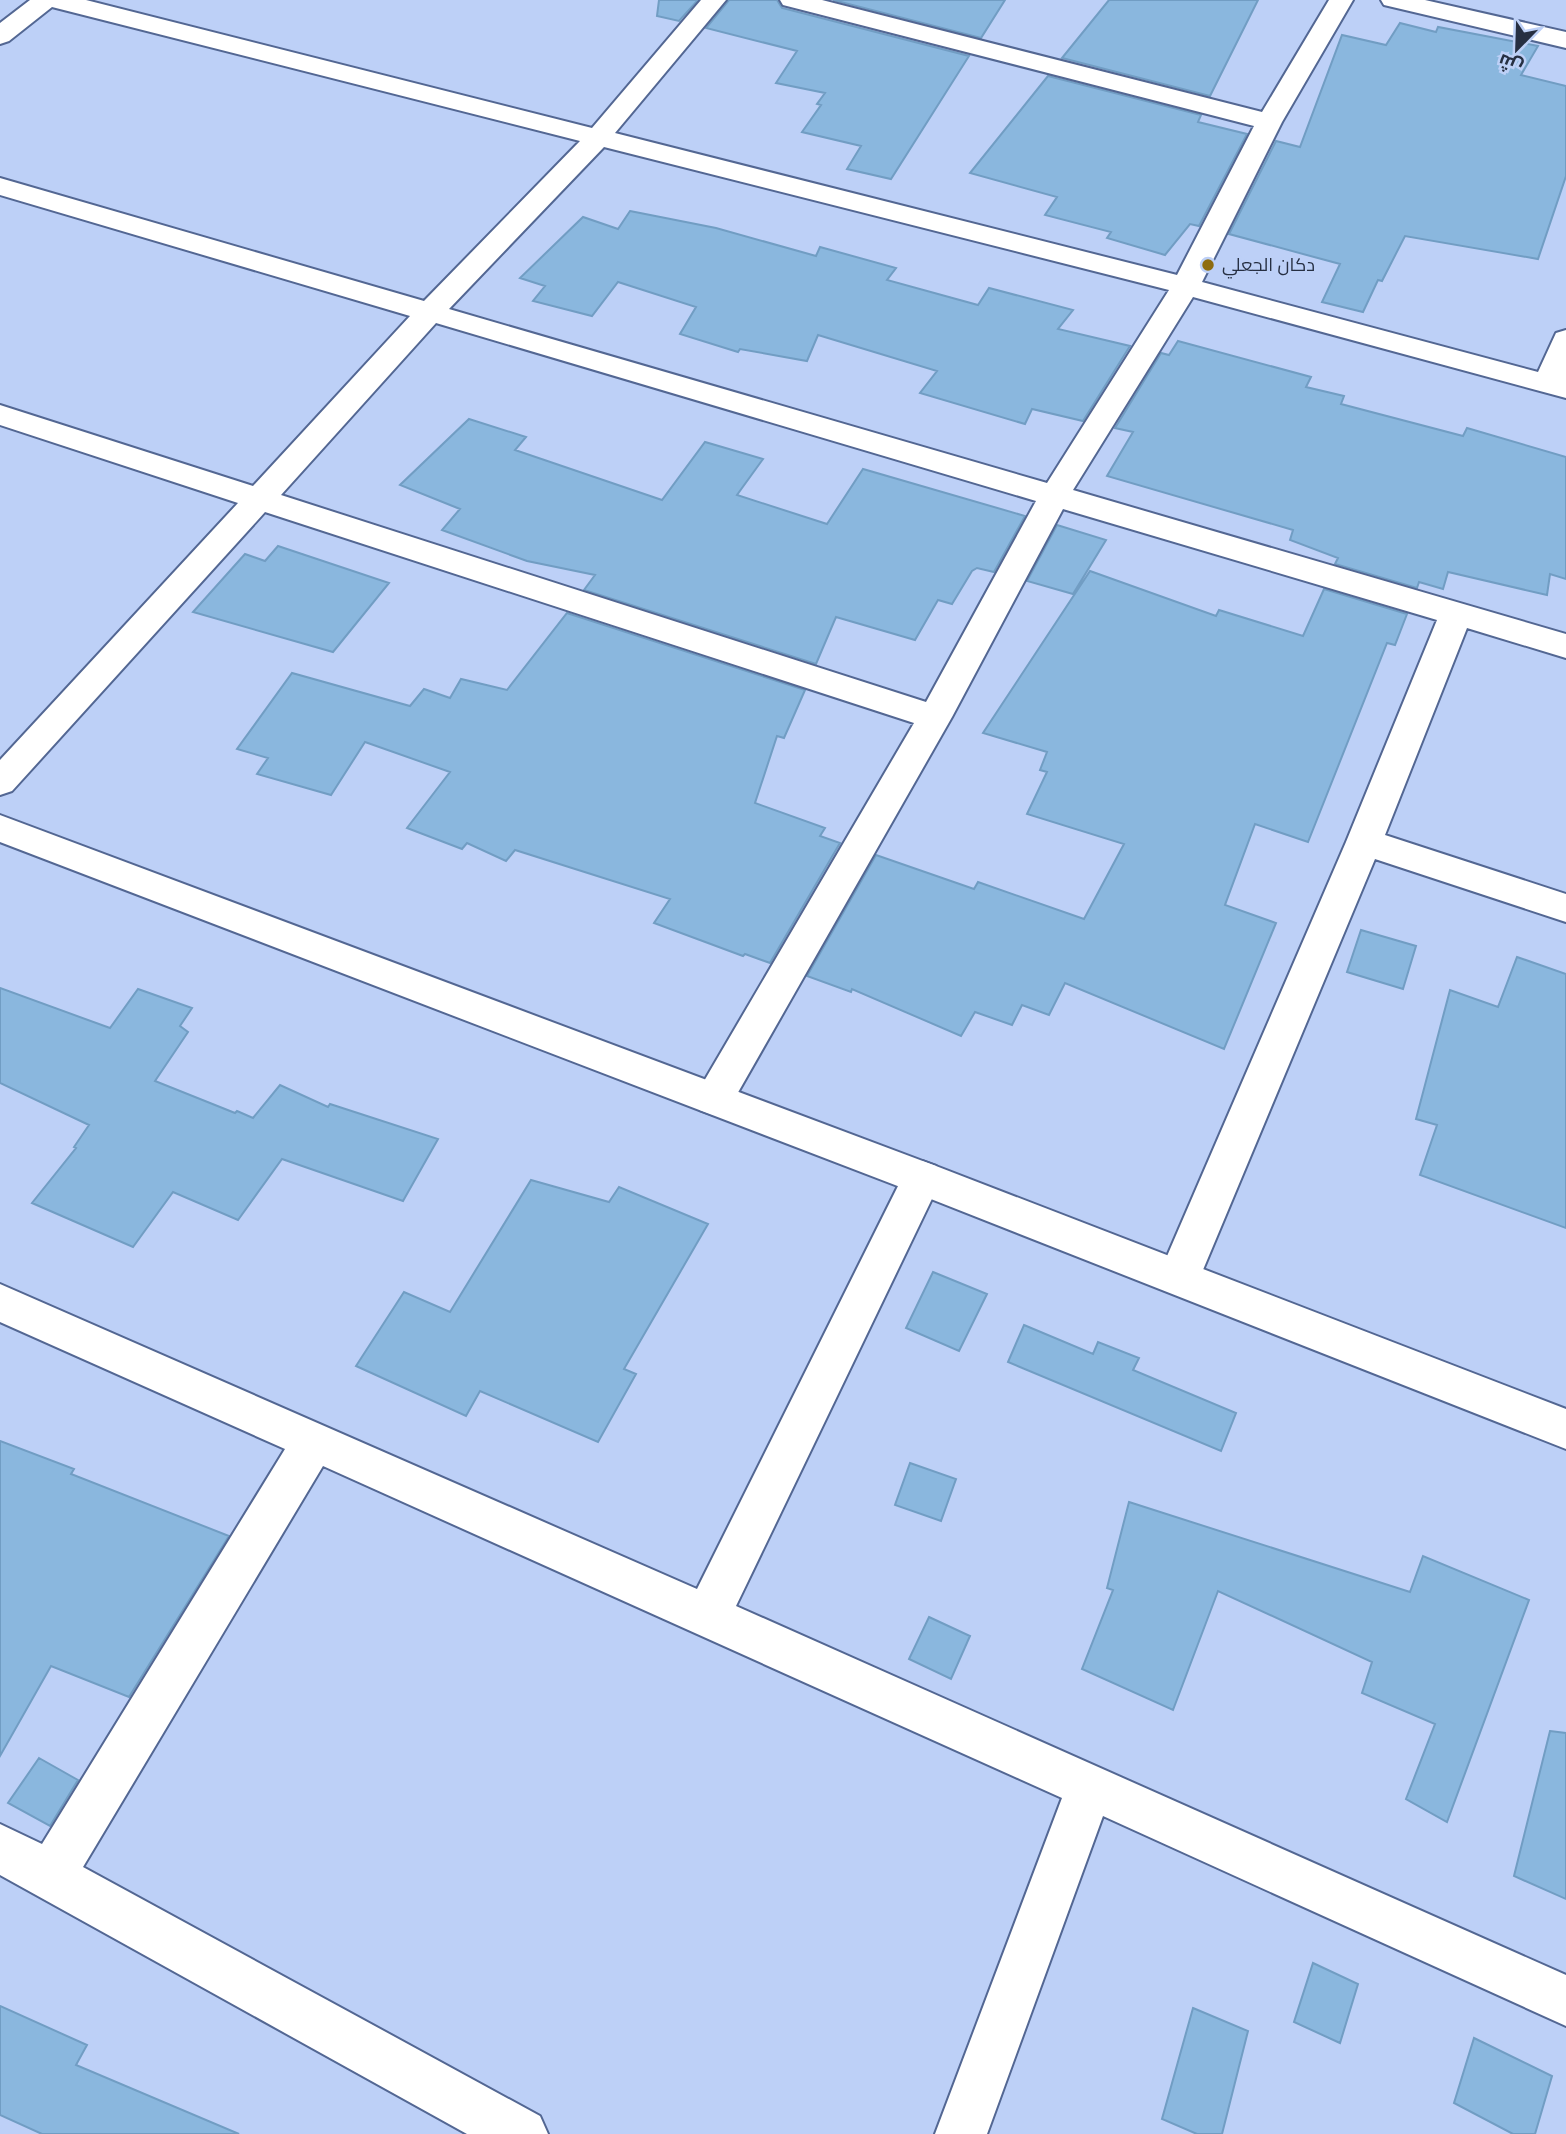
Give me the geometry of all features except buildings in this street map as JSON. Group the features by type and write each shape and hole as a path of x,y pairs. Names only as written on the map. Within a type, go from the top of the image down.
{"street":[{"path":"0,36 45,0"},
{"path":"56,0 1186,286 1557,386 1566,340"},
{"path":"0,782 430,312 597,138 714,0"},
{"path":"792,0 1269,122"},
{"path":"714,1099 935,717 1054,496 1186,286 1269,122 1341,0"},
{"path":"1393,0 1566,40"},
{"path":"0,186 1566,646"},
{"path":"0,415 935,717"},
{"path":"1179,1277 1364,842 1456,614"},
{"path":"3,832 922,1178 1566,1429"},
{"path":"1364,842 1566,908"},
{"path":"707,1617 922,1178"},
{"path":"0,1302 1090,1786 1566,2001"},
{"path":"51,1875 314,1441"},
{"path":"961,2134 1090,1786"},
{"path":"0,1848 51,1875 465,2121 522,2134"}],"place":[{"name":"دكان الجعلي","path":"1208,265"}]}
